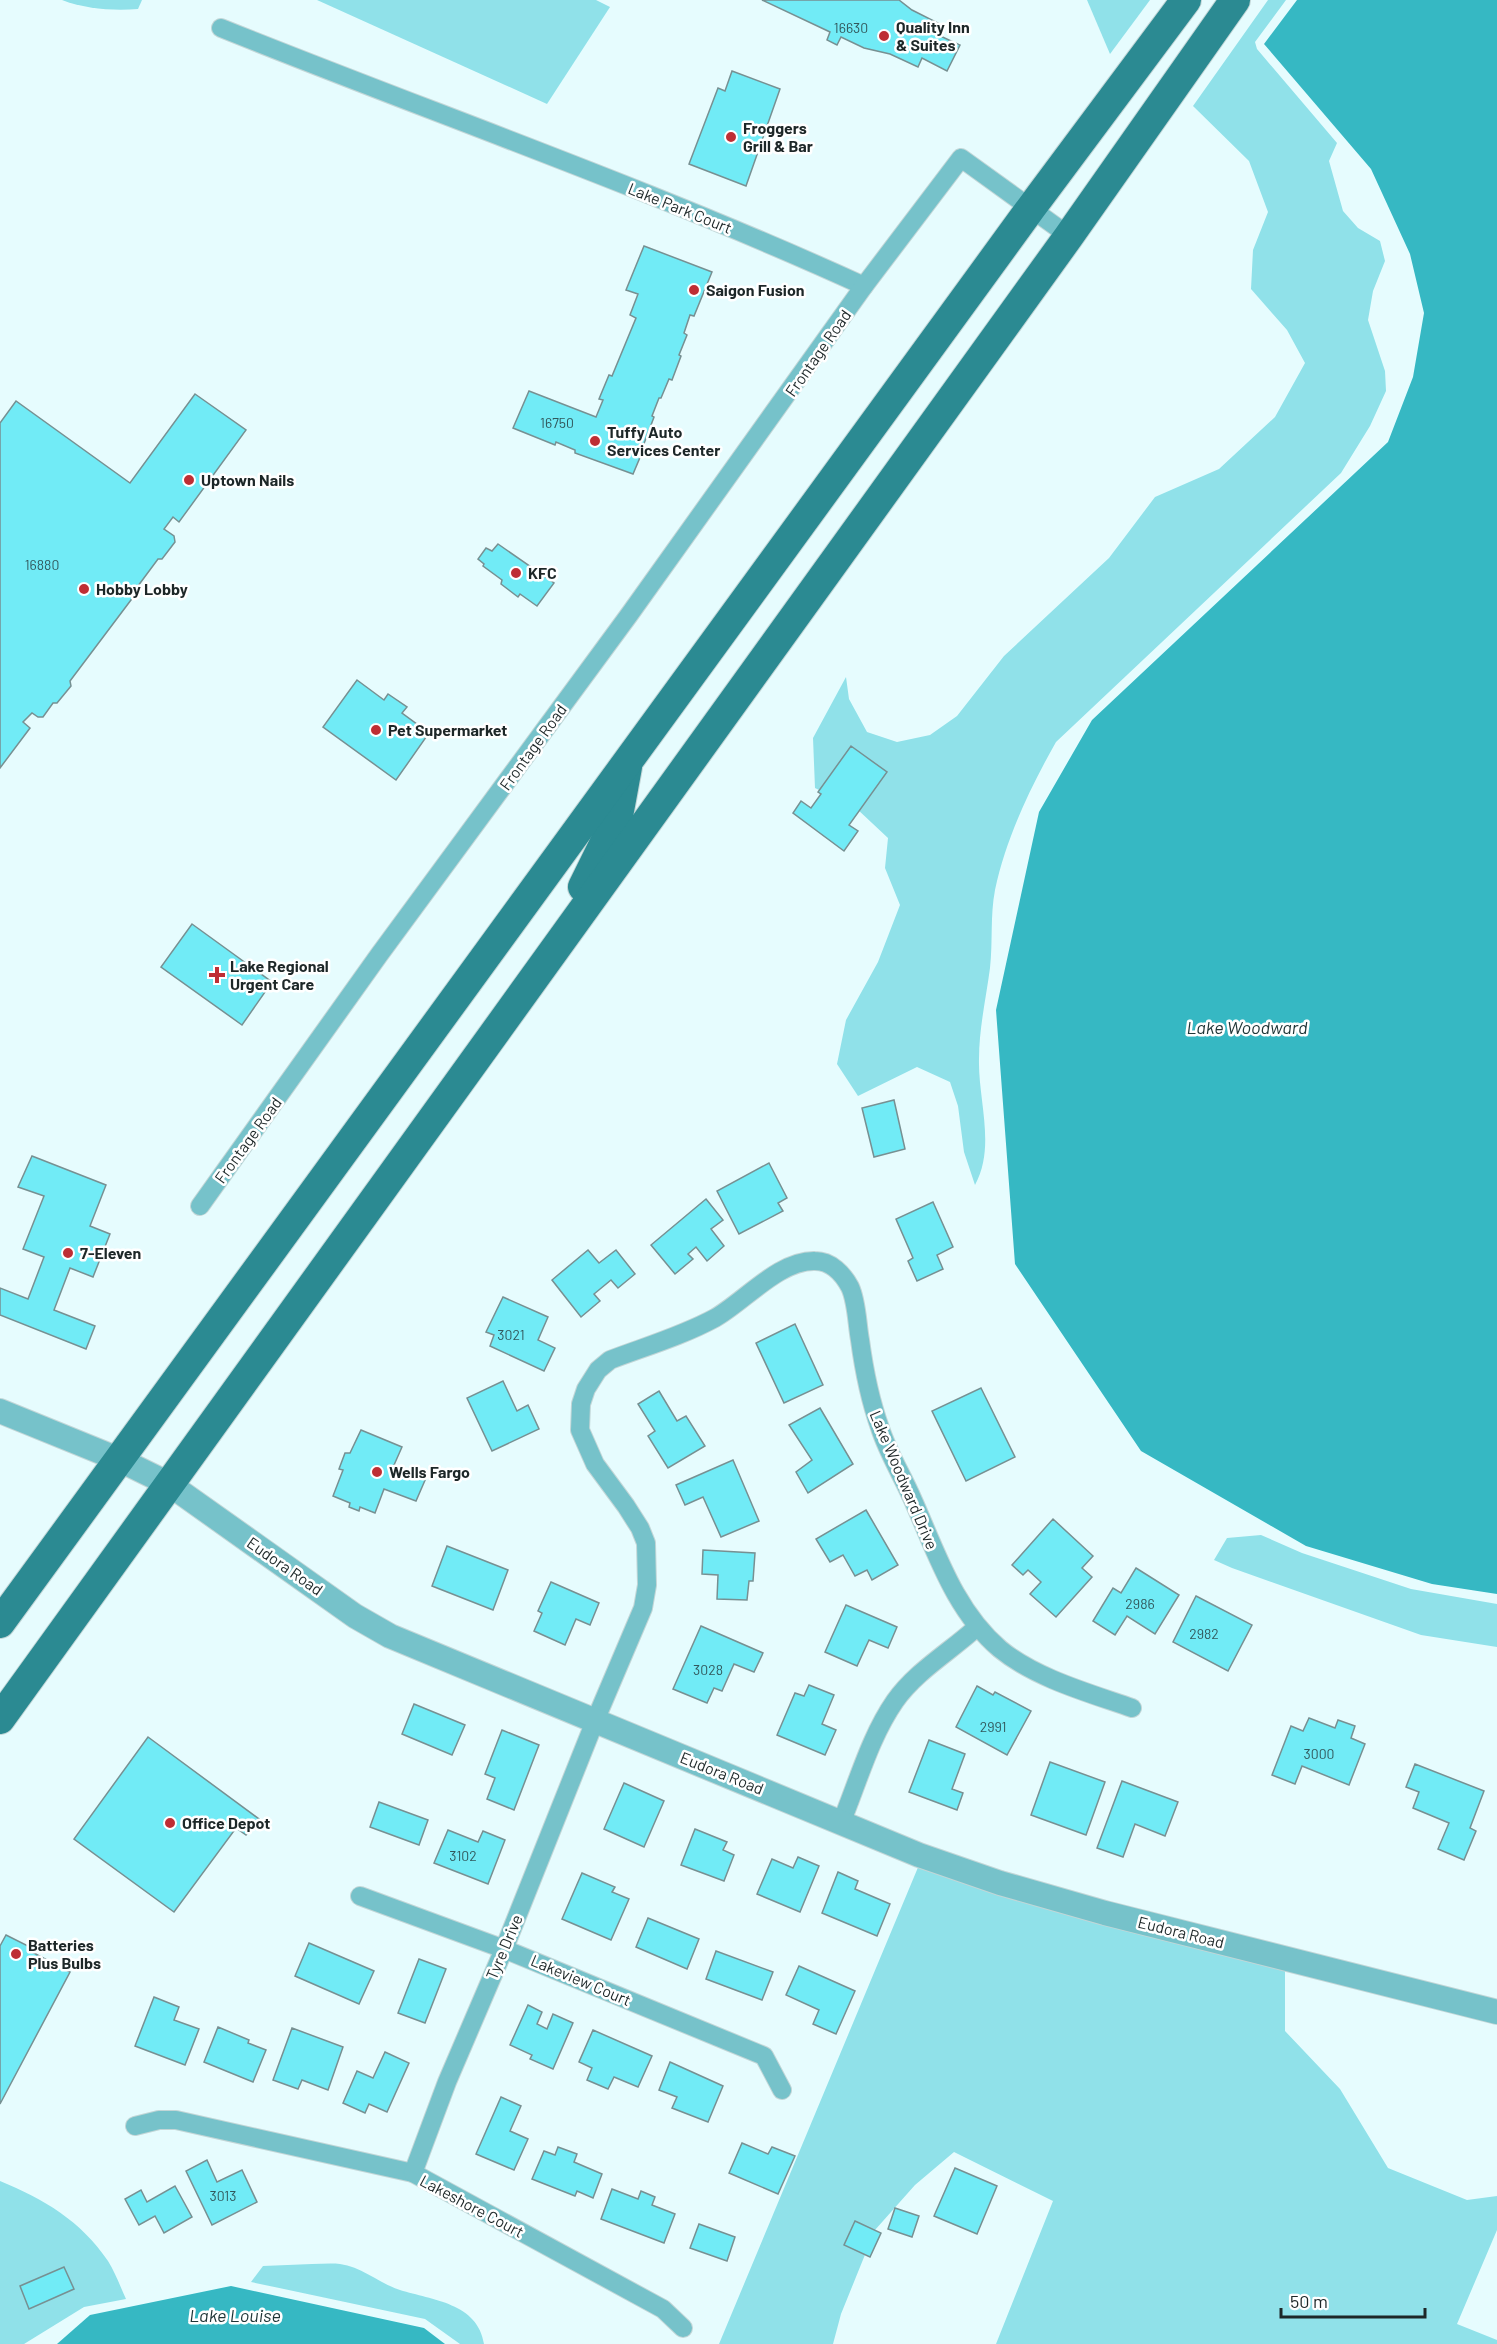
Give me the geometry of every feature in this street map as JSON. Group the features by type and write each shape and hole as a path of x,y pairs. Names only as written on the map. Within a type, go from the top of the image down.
{"main road":[{"path":"0,1623 1031,208 1186,0"},
{"path":"0,1719 1069,236 1235,0"},
{"path":"546,963 618,816 627,762"}],"street":[{"name":"Lake Park Court","path":"221,28 681,208 864,286"},
{"path":"864,286 962,158 1069,236"},
{"name":"Frontage Road","path":"201,1206 379,955 616,633 864,286"},
{"name":"Lake Woodward Drive","path":"595,1721 643,1608 648,1561 646,1543 640,1528 595,1464 585,1444 579,1418 586,1389 598,1370 609,1360 713,1319 773,1276 806,1261 819,1261 831,1265 842,1275 850,1288 865,1377 880,1430 944,1573 977,1628 1001,1650 1024,1665 1068,1685 1132,1708"},
{"name":"Eudora Road","path":"0,1411 118,1459 169,1484 355,1616 390,1636 919,1855 1011,1886 1105,1913 1497,2012"},
{"path":"841,1823 881,1725 896,1700 911,1682 977,1628"},
{"name":"Tyre Drive","path":"412,2174 447,2082 504,1949 595,1721"},
{"name":"Lakeview Court","path":"360,1896 504,1949 764,2056 782,2090"},
{"name":"Lakeshore Court","path":"135,2126 159,2120 176,2120 412,2174 663,2309 683,2328"}],"shaded area":[{"path":"62,0 142,0 138,9 119,10 100,9"},
{"path":"317,0 596,0 610,7 547,104"},
{"path":"1087,0 1150,0 1110,54"},
{"path":"1268,0 1286,0 1255,42 1257,49 1337,143 1329,161 1343,211 1358,228 1380,241 1385,261 1373,291 1368,320 1385,371 1386,391 1370,426 1341,473 1056,742 1037,777 1006,851 993,900 990,968 979,1048 984,1155 975,1185 964,1152 958,1106 950,1082 917,1067 858,1096 837,1064 846,1020 878,962 900,905 885,868 888,838 856,808 815,788 813,738 846,677 849,699 867,732 897,742 930,735 957,716 1004,656 1109,558 1155,497 1219,469 1275,417 1305,363 1287,330 1251,289 1253,250 1268,212 1249,161 1193,106"},
{"path":"1261,1535 1302,1553 1411,1589 1497,1604 1497,1647 1421,1635 1214,1560 1227,1538"},
{"path":"919,1865 1285,1969 1285,2031 1340,2089 1388,2168 1467,2200 1497,2196 1497,2230 1457,2324 1497,2340 1497,2344 996,2344 1053,2201 954,2152 915,2185 875,2230 841,2314 833,2344 719,2344"},
{"path":"0,2181 32,2195 74,2223 86,2234 108,2261 126,2299 84,2307 24,2344 0,2344"},
{"path":"312,2264 348,2266 400,2290 452,2305 473,2320 480,2330 484,2344 460,2344 425,2319 251,2282 263,2266"}],"water":[{"name":"Lake Woodward","path":"1297,0 1497,0 1497,1594 1432,1584 1306,1546 1141,1451 1015,1264 996,1010 1039,812 1092,720 1388,442 1413,377 1424,313 1410,254 1371,169 1264,44"},
{"name":"Lake Louise","path":"231,2286 424,2328 445,2344 57,2344 90,2315"}],"building":[{"name":"Quality Inn & Suites","path":"762,0 899,0 912,10 940,24 936,34 960,45 947,71 922,58 918,67 890,54 864,48 841,37 837,45 827,40 830,32"},
{"name":"Froggers Grill & Bar","path":"732,71 780,89 746,186 689,164 718,88 725,91"},
{"path":"644,246 712,272 694,316 690,315 684,333 687,335 679,355 681,356 672,380 669,379 659,398 642,449 640,447 637,453 641,455 633,474 575,453 575,450 556,442 555,445 513,428 529,391 596,417 603,400 599,399 609,375 612,376 636,318 630,315 638,294 626,290"},
{"path":"195,394 246,430 179,522 173,517 164,529 174,536 175,542 162,559 158,559 135,590 137,592 70,681 71,686 57,703 53,703 43,717 32,713 23,722 30,728 0,768 0,423 16,401 130,483"},
{"name":"KFC","path":"498,544 554,583 537,606 520,594 518,597 501,584 502,580 483,566 484,564 478,559 486,548 492,551"},
{"name":"Pet Supermarket","path":"357,680 384,700 388,694 407,707 402,713 429,733 396,780 323,727"},
{"path":"851,746 887,772 849,825 858,831 844,851 793,813 801,801 811,808 821,794 818,792"},
{"name":"Lake Regional Urgent Care","path":"192,924 272,982 242,1025 161,967"},
{"path":"894,1100 905,1149 874,1157 862,1108"},
{"name":"7-Eleven","path":"32,1156 106,1185 90,1226 110,1234 93,1277 70,1268 54,1310 95,1326 86,1349 0,1315 0,1288 28,1299 44,1257 23,1249 44,1196 18,1187"},
{"path":"769,1163 787,1198 778,1203 783,1211 739,1234 717,1191"},
{"path":"706,1199 723,1220 711,1229 724,1246 707,1261 696,1247 688,1254 693,1259 675,1274 651,1245"},
{"path":"933,1202 953,1247 937,1255 943,1269 917,1281 908,1261 913,1258 896,1219"},
{"path":"588,1250 599,1263 616,1250 635,1274 618,1288 611,1280 594,1294 600,1301 581,1317 552,1280"},
{"path":"503,1297 548,1317 538,1340 555,1348 544,1371 490,1346 494,1335 486,1332"},
{"path":"795,1324 823,1385 784,1403 756,1343"},
{"path":"503,1381 517,1411 528,1405 539,1429 492,1451 467,1398"},
{"path":"981,1388 1015,1457 966,1481 932,1411"},
{"path":"659,1391 677,1421 686,1416 705,1446 668,1468 648,1436 655,1431 638,1404"},
{"path":"820,1408 853,1464 808,1493 796,1472 812,1460 789,1425"},
{"name":"Wells Fargo","path":"361,1430 402,1447 394,1465 426,1478 416,1501 384,1489 375,1513 360,1507 359,1511 349,1507 350,1503 333,1496 343,1470 339,1469 345,1453 350,1453"},
{"path":"733,1460 759,1521 721,1537 703,1497 685,1505 676,1485"},
{"path":"866,1510 898,1565 872,1580 867,1570 855,1576 843,1555 830,1562 816,1539"},
{"path":"1053,1519 1093,1556 1082,1568 1092,1577 1056,1617 1030,1594 1041,1582 1028,1570 1023,1575 1012,1565"},
{"path":"447,1546 508,1570 493,1610 432,1586"},
{"path":"703,1550 755,1553 753,1581 749,1581 747,1600 717,1599 718,1575 702,1574"},
{"path":"1136,1568 1179,1595 1155,1634 1127,1616 1115,1635 1093,1621 1113,1588 1121,1593"},
{"path":"551,1582 599,1603 590,1625 576,1619 565,1645 534,1631 542,1613 538,1611"},
{"path":"1196,1596 1252,1625 1228,1671 1173,1642"},
{"path":"846,1605 897,1627 888,1648 869,1640 857,1666 825,1652"},
{"path":"701,1626 763,1653 754,1672 734,1664 722,1691 714,1688 707,1703 673,1689"},
{"path":"809,1685 834,1695 822,1724 836,1730 825,1755 777,1735 795,1693 804,1696"},
{"path":"977,1686 993,1695 995,1692 1031,1711 1007,1755 956,1727"},
{"path":"414,1704 465,1725 452,1755 402,1734"},
{"path":"1309,1718 1335,1728 1338,1720 1355,1726 1351,1738 1365,1744 1349,1785 1302,1766 1295,1784 1272,1775 1291,1726 1303,1731"},
{"path":"502,1730 539,1745 514,1810 487,1799 495,1778 485,1774"},
{"name":"Office Depot","path":"148,1737 259,1819 246,1835 236,1828 174,1912 74,1839"},
{"path":"929,1740 965,1754 952,1789 963,1793 957,1810 909,1792"},
{"path":"1050,1762 1105,1782 1086,1835 1031,1815"},
{"path":"1415,1764 1484,1791 1470,1828 1476,1831 1464,1860 1438,1849 1449,1823 1413,1808 1419,1792 1406,1787"},
{"path":"1122,1781 1178,1802 1165,1836 1135,1824 1123,1857 1097,1848"},
{"path":"624,1783 664,1801 644,1847 604,1829"},
{"path":"379,1802 428,1820 419,1845 370,1827"},
{"path":"695,1829 727,1842 723,1850 734,1855 724,1881 681,1865"},
{"path":"448,1830 478,1842 483,1831 505,1840 488,1884 434,1863"},
{"path":"798,1857 819,1866 800,1912 757,1894 772,1859 793,1868"},
{"path":"838,1872 858,1881 855,1889 890,1904 877,1936 822,1913"},
{"path":"582,1873 615,1887 612,1892 629,1899 611,1940 562,1919"},
{"path":"648,1918 699,1939 687,1969 636,1947"},
{"path":"6,1935 30,1947 28,1950 70,1972 0,2104 0,1946"},
{"path":"309,1943 374,1971 359,2004 295,1976"},
{"path":"716,1951 773,1972 762,2000 706,1979"},
{"path":"419,1959 446,1969 425,2023 398,2013"},
{"path":"799,1966 855,1991 836,2034 813,2024 819,2010 786,1995"},
{"path":"154,1997 179,2007 174,2020 199,2029 185,2065 135,2046"},
{"path":"528,2005 542,2012 537,2024 547,2029 553,2014 573,2023 553,2069 530,2059 532,2055 510,2045"},
{"path":"218,2027 266,2050 253,2082 204,2062"},
{"path":"292,2028 343,2047 328,2090 302,2080 298,2089 273,2080"},
{"path":"593,2030 652,2056 638,2087 614,2077 608,2089 587,2080 592,2068 579,2062"},
{"path":"385,2052 409,2063 387,2112 369,2104 365,2113 343,2103 357,2071 373,2078"},
{"path":"670,2062 723,2086 708,2122 672,2108 677,2097 659,2090"},
{"path":"501,2097 521,2106 510,2131 528,2139 514,2170 476,2154"},
{"path":"742,2143 768,2154 772,2147 795,2156 778,2194 729,2173"},
{"path":"558,2147 577,2154 574,2162 602,2174 593,2198 577,2191 575,2196 532,2179 544,2151 555,2155"},
{"path":"207,2160 217,2182 242,2170 257,2202 212,2225 186,2171"},
{"path":"955,2168 997,2186 977,2234 934,2216"},
{"path":"175,2186 192,2217 164,2233 155,2216 139,2225 125,2199 141,2190 147,2202"},
{"path":"612,2189 638,2199 641,2191 655,2197 652,2205 675,2214 664,2243 601,2219"},
{"path":"895,2208 919,2216 912,2237 888,2229"},
{"path":"855,2221 881,2233 870,2257 844,2245"},
{"path":"699,2224 735,2237 727,2261 690,2248"},
{"path":"64,2267 74,2289 29,2309 20,2286"}],"place":[{"name":"Quality Inn & Suites","path":"884,36"},
{"name":"Froggers Grill & Bar","path":"731,137"},
{"name":"Saigon Fusion","path":"694,290"},
{"name":"Tuffy Auto Services Center","path":"595,441"},
{"name":"Uptown Nails","path":"189,480"},
{"name":"KFC","path":"516,573"},
{"name":"Hobby Lobby","path":"84,589"},
{"name":"Pet Supermarket","path":"376,730"},
{"name":"Lake Regional Urgent Care","path":"217,975"},
{"name":"7-Eleven","path":"68,1253"},
{"name":"Wells Fargo","path":"377,1472"},
{"name":"Office Depot","path":"170,1823"},
{"name":"Batteries Plus Bulbs","path":"16,1954"}]}
